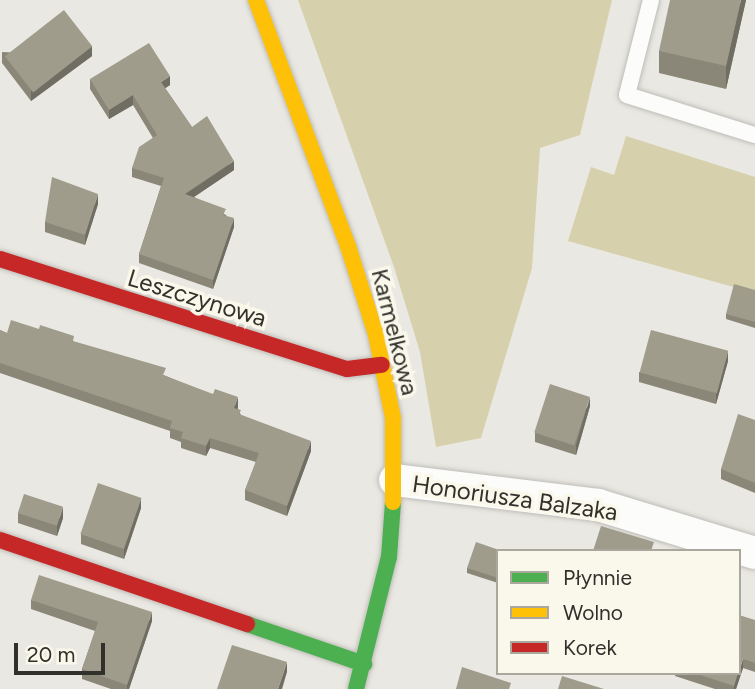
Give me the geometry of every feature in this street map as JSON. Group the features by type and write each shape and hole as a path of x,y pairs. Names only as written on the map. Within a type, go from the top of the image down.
{"street":[{"name":"Karmelkowa","path":"256,0 319,157 382,365 394,429 395,480 389,556 356,689"},
{"name":"Leszczynowa","path":"0,259 347,369 382,365"},
{"name":"Honoriusza Balzaka","path":"395,480 598,505 755,553"},
{"path":"0,540 364,664"}],"lane":[{"path":"651,0 627,95 755,135"}],"shaded area":[{"path":"298,0 612,0 580,135 540,148 532,268 481,438 436,447 420,352 394,267"},
{"path":"626,136 755,177 755,293 568,241 591,167 614,175"}],"building":[{"path":"670,0 741,0 726,66 659,51"},
{"path":"64,10 92,46 33,92 5,56"},
{"path":"149,43 170,76 161,82 192,127 207,116 234,161 185,194 226,209 223,215 234,218 213,280 139,254 164,178 132,168 139,147 157,135 133,95 109,110 90,79"},
{"path":"52,177 98,194 85,235 45,222"},
{"path":"734,284 755,290 755,322 726,314"},
{"path":"11,320 39,329 40,325 74,336 73,341 166,368 163,375 213,394 215,389 238,397 234,408 241,410 239,414 311,441 287,506 245,490 259,453 210,438 206,446 181,438 183,432 170,428 172,421 0,363 0,330 7,333"},
{"path":"651,330 728,351 717,393 640,373"},
{"path":"550,384 590,397 574,445 534,433"},
{"path":"738,414 755,420 755,483 721,469"},
{"path":"98,483 141,498 124,549 80,534"},
{"path":"24,494 63,507 57,526 18,513"},
{"path":"601,526 654,542 652,549 594,549"},
{"path":"476,542 496,549 496,577 467,568"},
{"path":"39,575 152,612 127,685 82,669 98,622 31,600"},
{"path":"741,616 755,620 755,663 743,659 741,664"},
{"path":"232,645 287,662 278,689 217,689"},
{"path":"462,667 511,683 509,689 456,689"},
{"path":"700,675 737,675 734,686"},
{"path":"562,676 604,689 558,689"}],"traffic: fast":[{"path":"356,689 389,557 393,502"},
{"path":"247,624 364,664"}],"traffic: slow":[{"path":"256,0 348,246 376,335 393,418 393,502"}],"traffic: jam":[{"path":"0,259 347,369 382,365"},
{"path":"0,540 247,624"}]}
